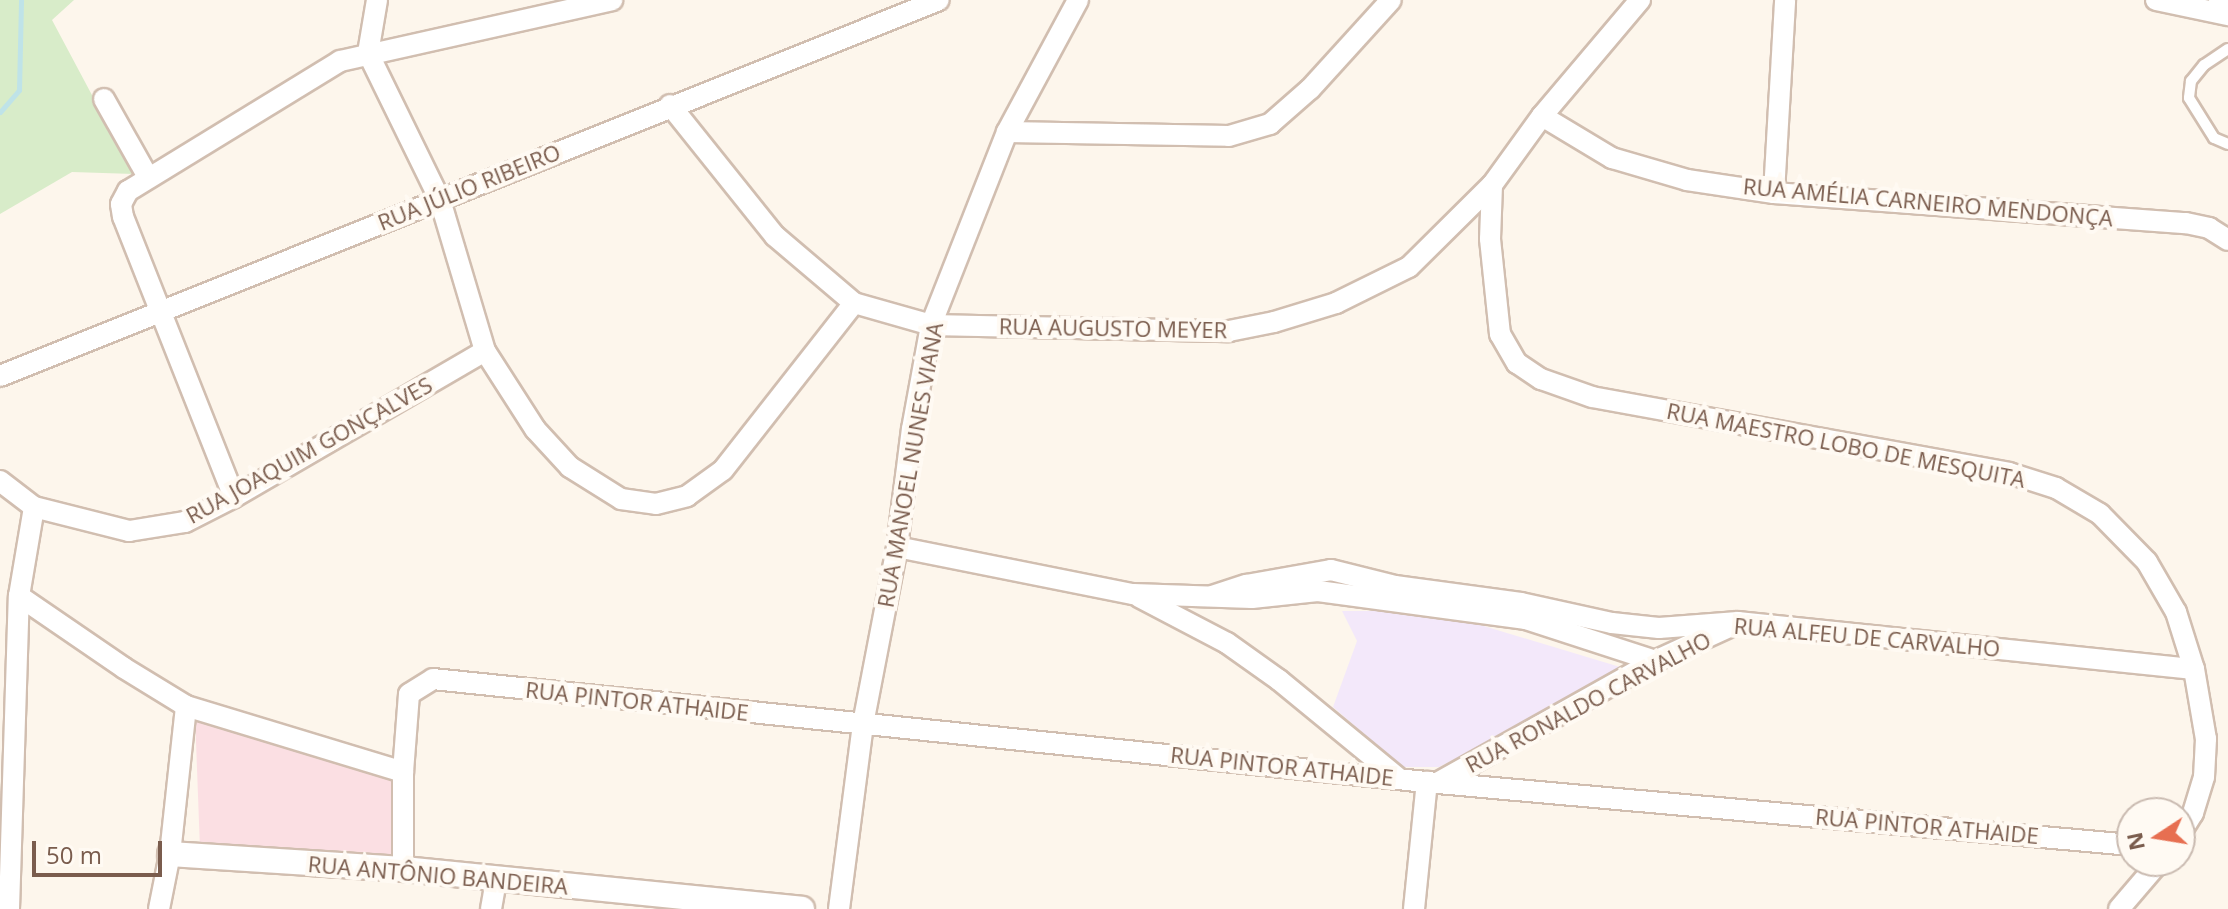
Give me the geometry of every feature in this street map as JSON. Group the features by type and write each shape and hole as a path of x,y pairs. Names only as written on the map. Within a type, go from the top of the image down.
{"street":[{"path":"377,0 368,53 440,200 485,351 535,429 570,467 621,499 656,504 687,496 723,470 854,303 775,236 670,105"},
{"path":"234,497 123,217 121,204 128,191 340,61 612,0"},
{"name":"RUA JÚLIO RIBEIRO","path":"0,376 670,105 939,0"},
{"name":"RUA MANOEL NUNES VIANA","path":"839,909 863,724 897,547 912,429 931,325 1007,132 1078,0"},
{"path":"1007,132 1229,136 1270,124 1310,89 1391,0"},
{"name":"RUA AUGUSTO MEYER","path":"854,303 931,325 1229,331 1274,322 1336,303 1409,267 1492,185 1542,116 1640,0"},
{"path":"1774,193 1785,0"},
{"path":"2156,0 2228,13"},
{"path":"2221,0 2228,13"},
{"path":"104,99 148,177"},
{"name":"RUA AMÉLIA CARNEIRO MENDONÇA","path":"1542,116 1612,158 1687,180 1774,193 2186,223 2209,228 2228,240"},
{"name":"RUA MAESTRO LOBO DE MESQUITA","path":"1492,185 1493,294 1500,334 1517,363 1541,379 1592,397 2009,473 2056,488 2100,514 2147,562 2176,612 2194,669 2206,739 2204,777 2196,803"},
{"name":"RUA JOAQUIM GONÇALVES","path":"34,507 129,531 185,522 234,497 485,351"},
{"path":"0,481 34,507 19,596 8,779 9,909"},
{"name":"RUA ALFEU DE CARVALHO","path":"897,547 1133,594 1252,598 1318,591 1526,619 1655,661"},
{"name":"RUA ALFEU DE CARVALHO","path":"1212,596 1246,585 1331,570 1395,586 1521,603 1612,623 1659,628 1738,622 2194,669"},
{"path":"1133,594 1240,652 1397,777"},
{"path":"19,596 186,706 393,770 403,869"},
{"name":"RUA RONALDO CARVALHO","path":"1433,782 1655,661 1738,622"},
{"name":"RUA PINTOR ATHAIDE","path":"393,770 409,694 433,679 1433,782 2116,844"},
{"path":"159,909 170,854 186,706"},
{"path":"1414,909 1433,782"},
{"name":"RUA ANTÔNIO BANDEIRA","path":"170,854 403,869 802,909"},
{"path":"2119,909 2146,877"},
{"path":"491,909 496,880"}],"lane":[{"path":"2228,49 2204,65 2191,81 2189,98 2214,138 2228,144"}],"shaded area":[{"path":"1342,611 1434,611 1630,670 1439,767 1402,767 1333,707 1357,641"},
{"path":"195,715 397,776 399,859 200,849"}],"green space":[{"path":"0,0 74,0 52,20 134,174 72,172 0,214"}],"waterway":[{"path":"0,112 19,90 21,0"}]}
